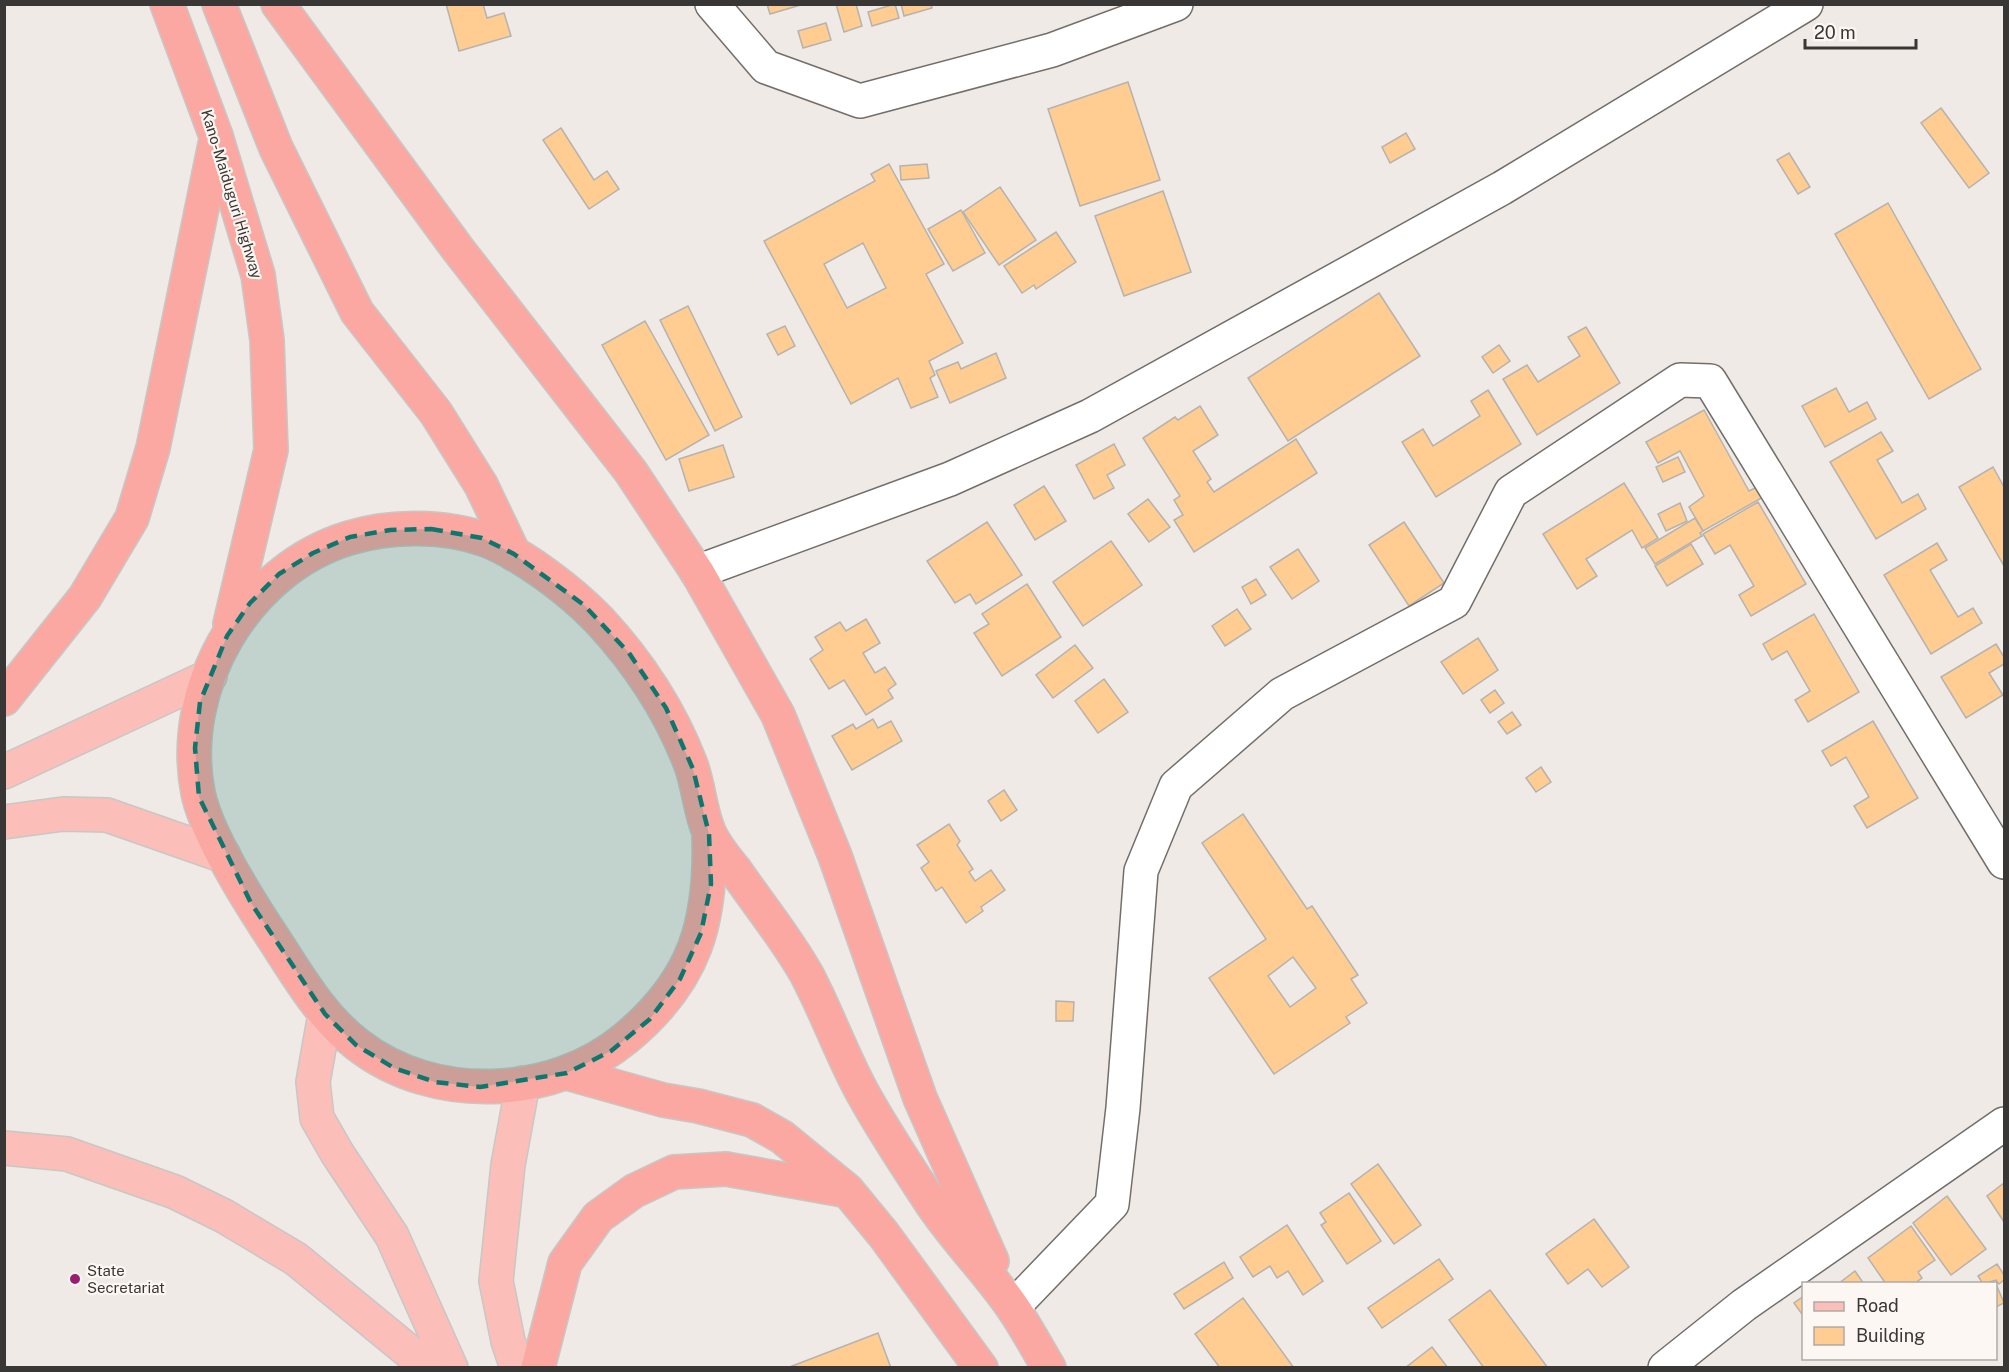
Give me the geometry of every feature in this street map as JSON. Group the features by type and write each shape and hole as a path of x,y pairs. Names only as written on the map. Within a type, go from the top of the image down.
{"highway":[{"name":"Kano-Maiduguri Highway","path":"167,4 216,136 258,275 267,340 271,450 227,636"},
{"path":"219,4 276,148 357,312 436,412 481,485 514,554"},
{"path":"278,4 457,248 631,472 697,572 778,715 836,856 920,1098 1013,1307 1049,1368"},
{"path":"4,699 84,597 132,518 153,448 216,136"},
{"path":"390,530 430,530 482,538 514,554 584,605 629,653 671,718 693,769 709,834 711,884 701,933 680,979 650,1019 611,1051 567,1073 523,1083 480,1088 435,1083 394,1068 356,1045 325,1014 251,903 224,856 199,797 195,748 200,702 227,636 250,603 279,574 313,553 350,537 390,530"},
{"path":"709,834 806,974 864,1096 932,1205 1013,1307"},
{"path":"567,1073 663,1100 753,1120 782,1137 847,1190 884,1235 981,1368"},
{"path":"538,1368 565,1263 598,1217 634,1191 674,1172 726,1169 847,1190"}],"main road":[{"path":"4,771 210,676"},
{"path":"4,822 63,814 107,815 224,856"},
{"path":"325,1014 313,1082 317,1118 337,1153 392,1236 451,1368"},
{"path":"517,1368 508,1341 496,1281 508,1165 523,1083"},
{"path":"4,1148 67,1154 175,1191 224,1216 296,1259 429,1368"}],"street":[{"path":"712,4 766,67 860,101 1052,50 1176,4"},
{"path":"697,572 950,479 1090,416 1502,188 1806,4"},
{"path":"1013,1307 1112,1204 1123,1108 1141,871 1176,786 1282,694 1454,602 1511,492 1680,380 1710,381 2004,861"},
{"path":"1665,1368 1744,1305 2004,1124"}],"highlighted area":[{"path":"431,529 482,538 514,554 584,605 629,653 666,708 693,769 709,834 711,884 701,933 680,979 650,1019 611,1051 567,1073 480,1087 435,1082 394,1068 356,1045 325,1014 251,903 199,797 195,748 200,702 227,636 250,603 279,574 313,553 350,537 390,530"}],"building":[{"path":"446,4 483,4 487,18 504,13 511,36 459,51"},
{"path":"767,4 804,4 770,14"},
{"path":"836,4 856,4 862,26 844,32"},
{"path":"895,4 899,18 872,26 868,12"},
{"path":"901,4 931,4 932,8 904,16"},
{"path":"826,23 831,40 803,48 798,31"},
{"path":"1128,82 1160,180 1080,206 1048,109"},
{"path":"1941,108 1989,173 1969,188 1921,123"},
{"path":"561,128 594,180 607,171 619,189 589,209 543,140"},
{"path":"1406,133 1415,149 1390,163 1382,147"},
{"path":"1789,153 1810,187 1798,194 1777,160"},
{"path":"889,164 944,264 926,274 963,343 929,361 935,375 930,378 938,397 911,408 898,378 851,404 764,241 875,181 871,174","holes":["863,243 886,288 847,308 824,264"]},
{"path":"927,164 929,178 901,180 900,166"},
{"path":"1000,187 1036,240 999,265 963,212"},
{"path":"1163,191 1191,272 1124,296 1095,216"},
{"path":"1888,203 1981,369 1929,399 1835,234"},
{"path":"961,210 985,253 953,271 928,229"},
{"path":"1056,232 1076,262 1036,289 1034,285 1022,293 1004,266"},
{"path":"1379,293 1420,356 1288,441 1248,378"},
{"path":"688,306 742,417 715,431 660,320"},
{"path":"645,321 709,435 666,460 602,345"},
{"path":"785,326 795,346 778,355 767,334"},
{"path":"1586,327 1620,383 1537,435 1503,379 1527,365 1538,382 1580,356 1568,337"},
{"path":"1499,345 1510,361 1493,373 1482,357"},
{"path":"996,353 1006,378 950,403 936,371 958,362 961,369"},
{"path":"1836,388 1849,412 1867,402 1876,419 1825,447 1802,406"},
{"path":"1488,390 1521,444 1436,497 1402,442 1423,429 1433,446 1480,416 1471,401"},
{"path":"1200,406 1218,435 1193,451 1211,479 1207,482 1214,492 1296,439 1317,473 1194,552 1174,520 1183,515 1174,500 1180,496 1143,438 1175,417 1178,420"},
{"path":"1704,410 1749,491 1759,486 1765,496 1703,531 1689,507 1704,496 1680,451 1658,463 1646,442"},
{"path":"1881,432 1893,451 1877,460 1902,503 1918,494 1926,509 1876,539 1830,462"},
{"path":"1114,444 1125,465 1107,475 1114,488 1094,499 1076,465"},
{"path":"723,445 734,477 689,491 679,459"},
{"path":"1678,457 1685,472 1663,482 1656,467"},
{"path":"1993,467 2004,487 2004,566 1959,487"},
{"path":"1624,483 1658,538 1642,548 1632,530 1586,559 1597,576 1577,589 1543,534"},
{"path":"1044,486 1066,521 1035,540 1014,505"},
{"path":"1148,499 1170,527 1149,542 1128,514"},
{"path":"1758,502 1806,584 1751,616 1739,595 1754,586 1730,545 1715,554 1703,534"},
{"path":"1680,503 1687,521 1666,531 1658,514"},
{"path":"1695,518 1703,531 1700,533 1702,536 1655,564 1645,548"},
{"path":"987,522 1022,575 976,604 970,594 955,603 927,561"},
{"path":"1404,522 1444,583 1409,606 1369,545"},
{"path":"1111,541 1142,585 1083,626 1053,582"},
{"path":"1937,543 1947,560 1930,570 1958,617 1973,608 1982,623 1931,654 1884,575"},
{"path":"1691,544 1703,564 1667,586 1655,566"},
{"path":"1298,549 1319,581 1292,599 1270,567"},
{"path":"1256,579 1266,595 1251,604 1242,587"},
{"path":"1027,584 1061,637 1002,676 974,633 989,624 982,614"},
{"path":"1237,609 1251,629 1225,646 1212,626"},
{"path":"1814,614 1859,692 1808,722 1795,700 1810,691 1787,651 1772,660 1763,644"},
{"path":"866,619 880,643 863,653 875,673 885,667 896,684 888,690 893,698 866,715 844,680 829,689 810,659 823,650 815,637 840,622 846,631"},
{"path":"1478,638 1498,670 1463,694 1441,662"},
{"path":"1996,644 2004,657 2004,664 1989,673 2003,695 1966,718 1941,677"},
{"path":"1075,645 1093,668 1053,698 1036,675"},
{"path":"1104,679 1128,712 1098,733 1075,701"},
{"path":"1495,690 1504,703 1490,713 1481,700"},
{"path":"1512,712 1521,725 1507,734 1498,722"},
{"path":"873,719 878,728 891,721 902,741 852,770 832,736 853,724 856,729"},
{"path":"1873,721 1918,798 1867,828 1854,806 1869,797 1846,757 1831,766 1822,751"},
{"path":"1541,767 1551,782 1536,792 1526,778"},
{"path":"1004,790 1017,810 1001,821 988,801"},
{"path":"1243,814 1307,909 1312,906 1358,975 1351,979 1367,1003 1346,1017 1350,1023 1274,1074 1209,978 1266,939 1202,843","holes":["1293,957 1316,988 1290,1007 1268,976"]},
{"path":"949,824 960,841 957,845 973,869 969,872 975,881 991,870 1005,890 981,907 983,911 966,923 942,887 936,891 921,868 929,862 917,845"},
{"path":"1056,1001 1074,1002 1073,1021 1056,1021"},
{"path":"1378,1164 1421,1225 1394,1244 1351,1184"},
{"path":"2004,1183 2004,1222 1987,1196"},
{"path":"1349,1193 1381,1241 1347,1264 1321,1225 1326,1222 1320,1213"},
{"path":"1947,1196 1986,1249 1951,1275 1913,1223"},
{"path":"1594,1219 1629,1267 1602,1287 1588,1269 1568,1284 1546,1254"},
{"path":"1287,1225 1323,1281 1303,1295 1288,1271 1277,1278 1270,1266 1253,1277 1240,1257"},
{"path":"1911,1226 1935,1260 1918,1272 1922,1278 1919,1282 1885,1282 1868,1258"},
{"path":"1439,1259 1453,1279 1382,1328 1368,1308"},
{"path":"1224,1262 1233,1278 1184,1309 1174,1294"},
{"path":"1997,1264 2004,1275 2004,1280 1999,1284 1996,1280 1982,1282 1978,1276"},
{"path":"1855,1271 1863,1282 1841,1282"},
{"path":"1997,1286 2004,1303 1997,1306"},
{"path":"1490,1290 1548,1368 1484,1368 1449,1320"},
{"path":"1802,1297 1802,1314 1794,1303"},
{"path":"1243,1298 1294,1368 1220,1368 1195,1334"},
{"path":"878,1333 891,1368 787,1368"},
{"path":"1432,1347 1448,1368 1405,1368"}],"place":[{"name":"State Secretariat","path":"75,1279"}]}
